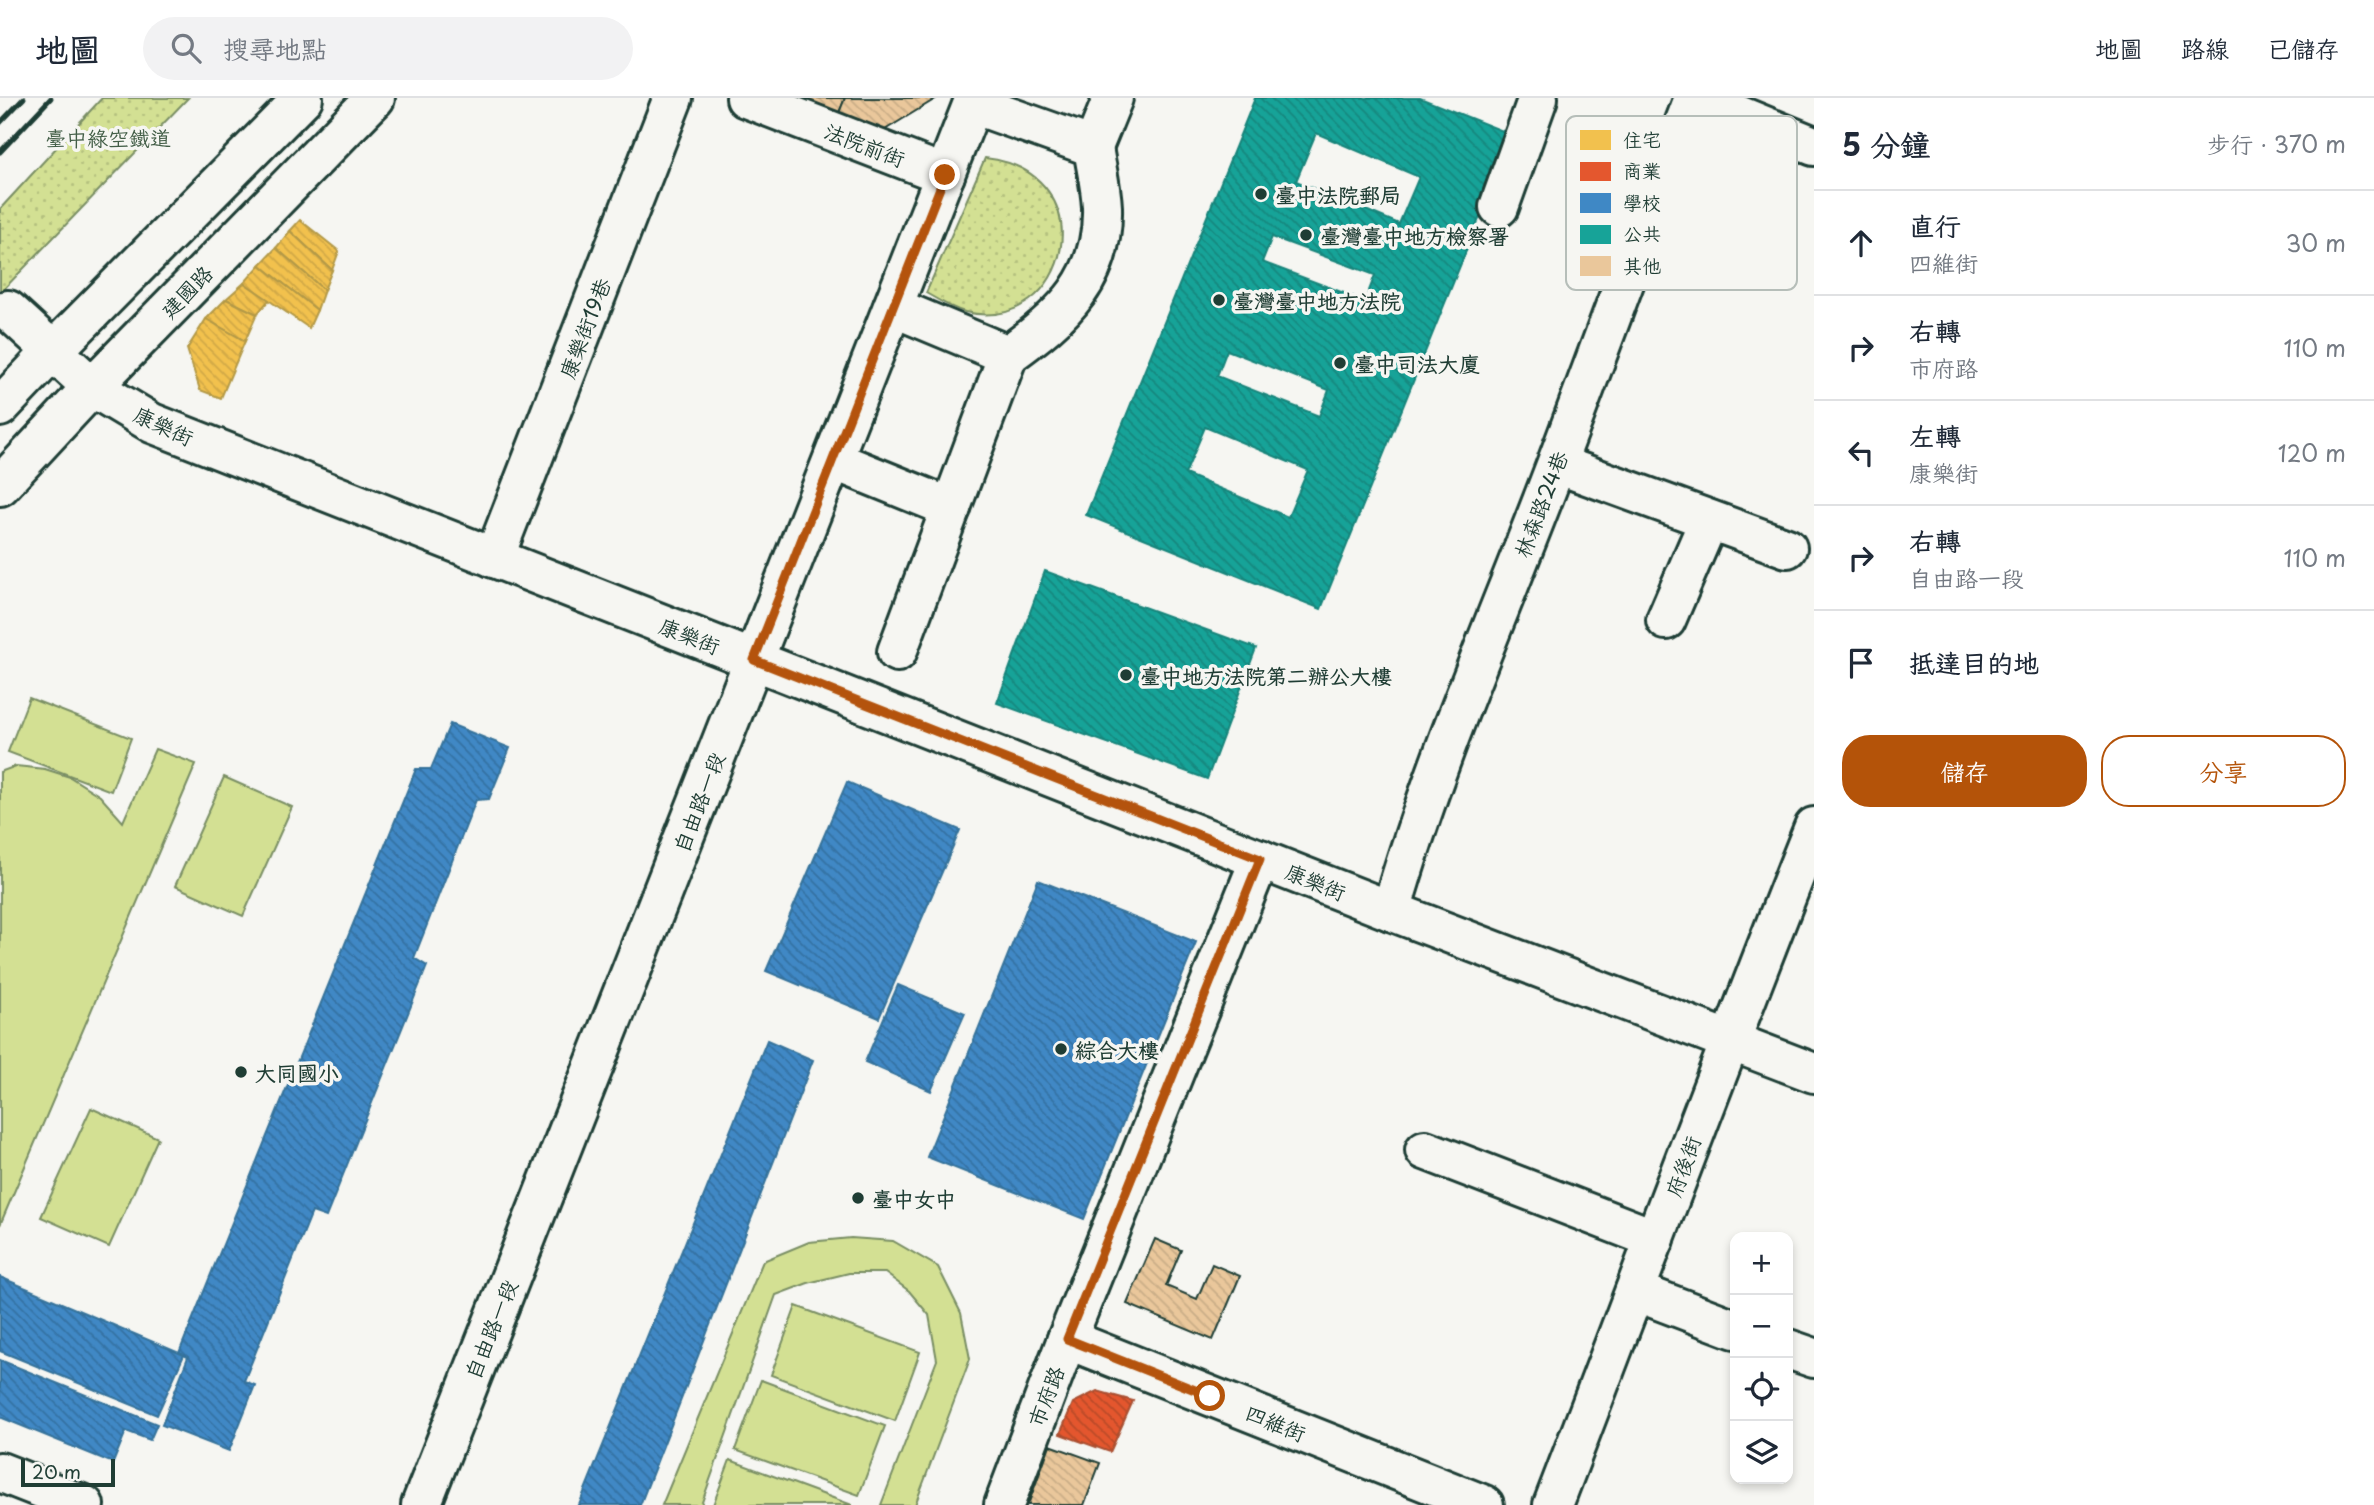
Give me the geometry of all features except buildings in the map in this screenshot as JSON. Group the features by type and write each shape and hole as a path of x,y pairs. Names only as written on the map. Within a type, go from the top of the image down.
{"street":[{"path":"0,407 303,98"},
{"name":"建國路","path":"0,486 92,387 375,98"},
{"name":"康樂街19巷","path":"494,558 673,98"},
{"name":"法院前街","path":"746,98 945,175"},
{"path":"897,652 1008,355 1045,329 1075,297 1093,268 1101,238 1102,205 1093,147 1113,98"},
{"path":"1499,207 1538,98"},
{"path":"1695,98 1740,116"},
{"name":"林森路24巷","path":"1688,116 1695,98"},
{"path":"974,101 1093,147"},
{"name":"自由路一段","path":"421,1505 974,101"},
{"path":"1797,139 1814,146"},
{"name":"林森路24巷","path":"1391,911 1407,855 1462,701 1557,464 1620,290"},
{"path":"893,307 1008,355"},
{"name":"康樂街","path":"8,310 92,387 152,422 1391,911 1814,1073"},
{"path":"833,460 951,508"},
{"path":"1557,464 1787,548"},
{"path":"1665,620 1709,520"},
{"name":"府後街","path":"1553,1505 1656,1239 1729,1040 1814,827"},
{"name":"市府路","path":"1004,1505 1067,1339 1260,859"},
{"path":"1425,1150 1656,1239"},
{"path":"1635,1291 1730,1327"},
{"name":"四維街","path":"1067,1339 1484,1505"},
{"path":"1793,1351 1814,1359"},
{"path":"0,1472 84,1505"}],"green space":[{"name":"臺中綠空鐵道","path":"102,98 188,98 0,293 0,209"},
{"path":"985,158 1024,170 1048,191 1060,219 1060,249 1050,278 1030,300 1001,313 965,312 926,293"},
{"path":"29,698 131,738 111,791 8,752"},
{"path":"155,749 196,764 0,1225 0,772 16,766 45,769 70,777 100,796 123,822"},
{"path":"224,777 292,807 243,916 175,886"},
{"path":"91,1108 158,1138 109,1247 41,1217"},
{"path":"851,1238 893,1241 938,1267 961,1313 970,1359 915,1505 881,1505 937,1360 929,1315 909,1291 885,1273 849,1273 808,1283 776,1295 701,1505 662,1505 763,1261 809,1242"},
{"path":"796,1306 920,1352 895,1421 771,1375"},
{"path":"761,1380 885,1426 859,1495 735,1450"},
{"path":"730,1460 852,1505 713,1505"}],"railway":[{"path":"0,123 24,98"},
{"path":"0,152 51,98"}],"place":[{"name":"臺中法院郵局","path":"1261,194"},
{"name":"臺灣臺中地方檢察署","path":"1306,235"},
{"name":"臺灣臺中地方法院","path":"1219,300"},
{"name":"臺中司法大廈","path":"1340,363"},
{"name":"臺中地方法院第二辦公大樓","path":"1126,675"},
{"name":"綜合大樓","path":"1061,1049"},
{"name":"大同國小","path":"241,1072"},
{"name":"臺中女中","path":"858,1198"}],"route":[{"path":"945,175 754,660 1260,859 1067,1339 1210,1396"}]}
